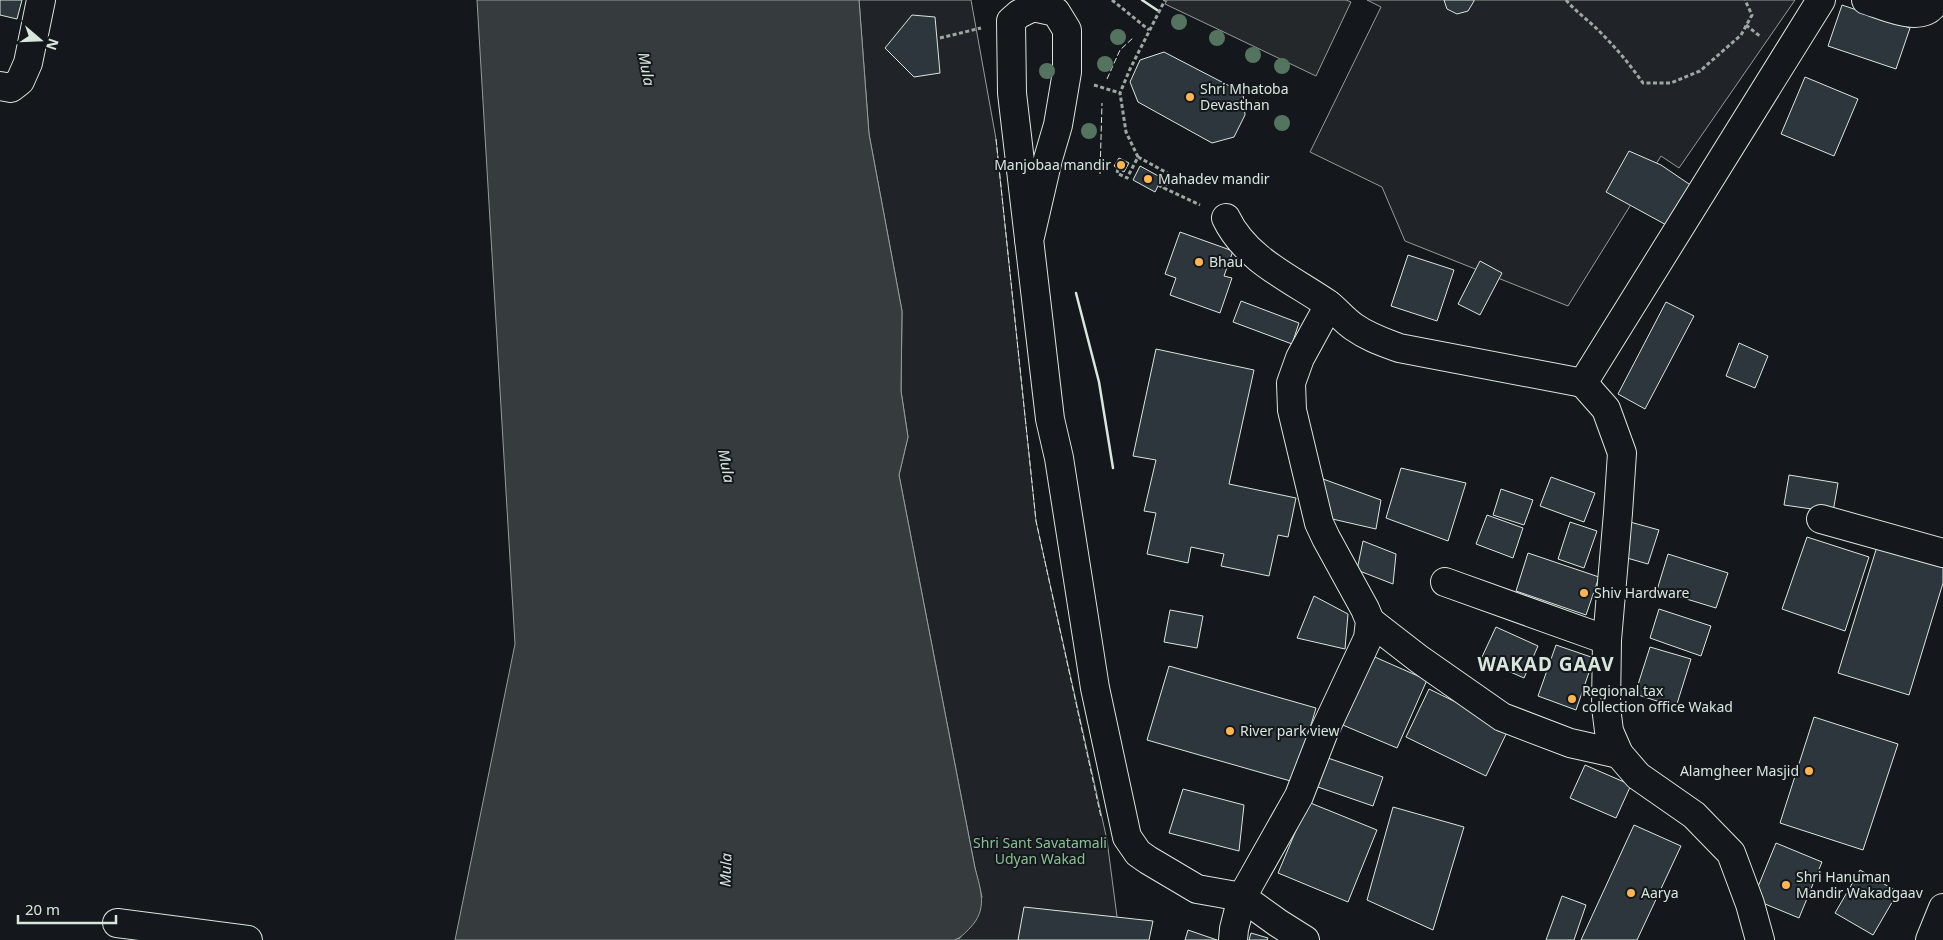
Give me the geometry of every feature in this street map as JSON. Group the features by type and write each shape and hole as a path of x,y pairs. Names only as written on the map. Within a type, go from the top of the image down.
{"street":[{"path":"0,86 10,88 20,81 28,63 41,0"},
{"path":"1582,383 1821,0"},
{"path":"1866,0 1900,11 1922,13 1933,8 1936,0"},
{"path":"1029,241 1058,125 1067,72 1067,30 1056,12 1033,7 1019,14 1011,21 1012,93 1029,241 1050,419 1059,458 1095,688 1127,837 1138,852 1148,860 1197,889 1242,897 1305,940"},
{"path":"1226,218 1238,238 1264,262 1329,305 1353,327 1373,339 1399,348 1582,383 1606,410 1622,453 1607,640 1606,707 1609,731 1619,754 1638,776 1694,815 1731,853 1750,904 1760,940"},
{"path":"1329,305 1300,358 1291,383 1292,410 1320,523 1370,621 1418,659 1502,717 1570,743 1619,754"},
{"path":"1821,519 1943,553"},
{"path":"1445,582 1607,640"},
{"path":"1233,940 1242,897 1299,796 1323,734 1368,638 1370,621"},
{"path":"1930,940 1943,908"},
{"path":"118,923 248,940"}],"path":[{"path":"1112,0 1149,30"},
{"path":"1164,188 1171,175 1138,157 1126,132 1120,93 1149,30 1166,0"},
{"path":"1566,0 1578,14 1602,33 1626,58 1643,83 1671,83 1700,71 1740,34 1752,15 1746,0"},
{"path":"940,38 1011,21"},
{"path":"1130,69 1136,71"},
{"path":"1105,88 1120,93"},
{"path":"1118,169 1117,172 1127,178 1138,157"},
{"path":"1158,185 1226,218"}],"green space":[{"name":"Shri Sant Savatamali Udyan Wakad","path":"859,0 971,0 996,139 1036,521 1107,840 1120,940 954,940 960,938 982,897 899,475 908,437 901,391 902,311 869,134"},
{"path":"1367,0 1795,0 1679,168 1661,156 1568,306 1405,241 1382,187 1310,152 1381,7"}],"shaded area":[{"path":"1167,0 1346,0 1351,2 1316,76 1165,4"}],"water":[{"name":"Mula","path":"477,0 859,0 869,134 902,311 901,391 908,437 899,475 981,892 981,907 976,921 959,938 954,940 455,940 515,644"}],"building":[{"path":"0,0 22,0 17,19 0,15"},
{"path":"1444,0 1474,1 1468,11 1457,14 1447,9"},
{"path":"1842,5 1910,28 1896,69 1828,46"},
{"path":"912,15 935,17 940,73 914,77 885,48"},
{"name":"Shri Mhatoba Devasthan","path":"1164,52 1243,93 1245,115 1234,137 1212,143 1138,102 1130,82 1140,60"},
{"path":"1805,77 1858,99 1834,156 1781,134"},
{"path":"1629,151 1661,165 1692,186 1670,227 1606,192"},
{"name":"Manjobaa mandir","path":"1119,158 1129,163 1124,172 1114,166"},
{"name":"Mahadev mandir","path":"1140,166 1162,178 1155,192 1133,180"},
{"name":"Bhau","path":"1180,232 1233,251 1224,276 1232,278 1220,313 1170,295 1176,278 1165,274"},
{"path":"1408,255 1454,270 1437,321 1391,306"},
{"path":"1480,261 1502,273 1480,315 1458,304"},
{"path":"1241,301 1299,323 1292,344 1233,322"},
{"path":"1666,302 1694,316 1645,409 1618,394"},
{"path":"1739,343 1768,356 1755,388 1726,376"},
{"path":"1156,349 1254,370 1229,484 1296,498 1288,537 1278,535 1269,576 1221,566 1224,554 1191,547 1188,563 1147,554 1156,513 1144,511 1156,460 1133,456"},
{"path":"1401,468 1466,483 1448,541 1386,518"},
{"path":"1789,475 1838,483 1833,512 1784,505"},
{"path":"1551,477 1595,493 1584,522 1540,506"},
{"path":"1323,479 1381,500 1376,529 1328,518"},
{"path":"1501,489 1533,500 1524,525 1493,515"},
{"path":"1487,515 1523,528 1513,558 1476,544"},
{"path":"1570,522 1597,531 1584,568 1558,559"},
{"path":"1630,522 1659,530 1648,564 1620,556"},
{"path":"1807,537 1869,557 1845,631 1782,609"},
{"path":"1879,540 1943,560 1943,583 1909,695 1838,673"},
{"path":"1363,541 1396,554 1393,584 1357,570"},
{"path":"1528,553 1599,577 1586,615 1516,591"},
{"path":"1668,554 1728,573 1716,608 1657,590"},
{"path":"1314,596 1348,614 1345,649 1297,638"},
{"path":"1659,609 1711,626 1701,656 1650,638"},
{"path":"1170,610 1203,616 1197,648 1164,642"},
{"path":"1496,627 1538,646 1524,678 1481,659"},
{"path":"1556,645 1594,658 1576,710 1538,696"},
{"path":"1650,647 1691,659 1676,707 1635,694"},
{"path":"1368,654 1427,680 1397,748 1338,723"},
{"name":"River park view","path":"1169,666 1316,708 1294,782 1147,740"},
{"path":"1429,689 1509,728 1486,776 1406,737"},
{"path":"1814,717 1898,744 1863,850 1780,823"},
{"path":"1325,757 1383,777 1373,806 1315,786"},
{"path":"1585,765 1631,785 1616,818 1570,798"},
{"path":"1183,789 1244,805 1239,851 1169,833"},
{"path":"1308,802 1377,830 1348,902 1278,873"},
{"path":"1393,807 1464,827 1433,930 1367,900"},
{"name":"Aarya","path":"1634,825 1681,846 1637,940 1581,940"},
{"name":"Shri Hanuman Mandir Wakadgaav","path":"1776,843 1822,862 1799,918 1753,899"},
{"path":"1860,870 1898,892 1873,935 1835,913"},
{"path":"1562,896 1586,905 1574,940 1546,940"},
{"path":"1024,907 1153,921 1149,940 1018,940"},
{"path":"1188,930 1217,940 1185,940"},
{"path":"1251,933 1268,938 1267,940 1249,940"}],"fence":[{"path":"1107,79 1120,50 1134,37"},
{"path":"1100,174 1102,103"},
{"path":"996,139 1036,521 1101,817"}],"wall":[{"path":"1142,0 1157,10"},
{"path":"1076,293 1099,382 1113,468"}],"place":[{"name":"Shri Mhatoba Devasthan","path":"1190,97"},
{"name":"Manjobaa mandir","path":"1121,165"},
{"name":"Mahadev mandir","path":"1148,179"},
{"name":"Bhau","path":"1199,262"},
{"name":"Shiv Hardware","path":"1584,593"},
{"name":"Regional tax collection office Wakad","path":"1572,699"},
{"name":"River park view","path":"1230,731"},
{"name":"Alamgheer Masjid","path":"1809,771"},
{"name":"Shri Hanuman Mandir Wakadgaav","path":"1786,885"},
{"name":"Aarya","path":"1631,893"}],"district":[{"name":"WAKAD GAAV","path":"1546,664"}]}
